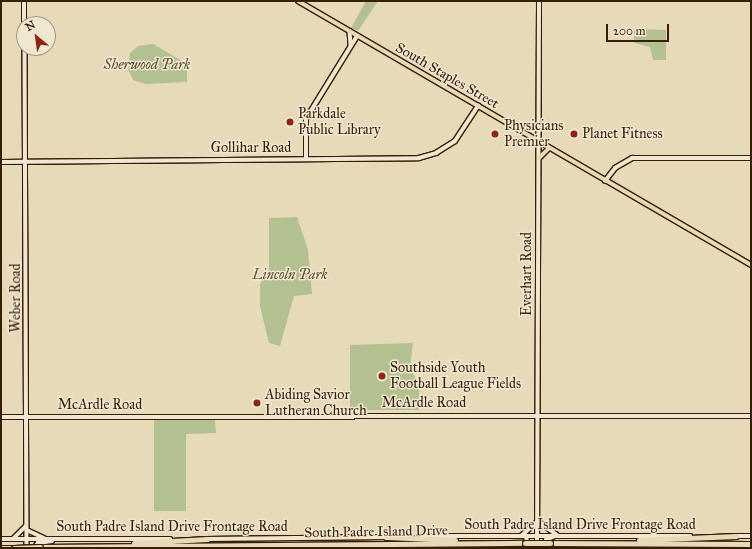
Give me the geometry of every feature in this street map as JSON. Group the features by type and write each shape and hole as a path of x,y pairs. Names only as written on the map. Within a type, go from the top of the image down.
{"highway":[{"path":"572,543 736,536"},
{"path":"386,537 504,543"},
{"path":"68,547 207,539"},
{"name":"South Padre Island Drive","path":"1,548 504,543 751,544"}],"main road":[{"path":"24,1 24,16"},
{"name":"South Staples Street","path":"298,1 539,143 751,265"},
{"name":"Everhart Road","path":"538,548 539,1"},
{"path":"350,31 351,46"},
{"path":"306,160 306,119 357,36"},
{"name":"Weber Road","path":"25,56 28,417 27,548"},
{"name":"Gollihar Road","path":"1,162 306,160 431,156 455,141 478,106"},
{"path":"539,158 548,148"},
{"path":"605,180 614,168 632,158 751,158"},
{"name":"McArdle Road","path":"1,417 538,414 751,416"},
{"path":"521,536 538,521 558,535"},
{"path":"12,539 27,523"},
{"path":"27,530 46,539"},
{"name":"South Padre Island Drive Frontage Road","path":"1,539 207,539 538,535 751,536"},
{"path":"544,548 546,540 558,535"},
{"path":"526,536 530,548"},
{"path":"18,539 21,548"},
{"path":"37,548 38,543 69,539"}],"green space":[{"path":"366,1 378,1 358,31 351,28"},
{"path":"634,29 666,30 666,60 653,60 650,47 634,43"},
{"name":"Sherwood Park","path":"153,44 187,64 187,82 146,84 133,80 128,69 130,53 138,46"},
{"name":"Lincoln Park","path":"297,217 308,250 312,294 294,296 280,346 269,343 260,306 260,284 269,269 269,218"},
{"name":"Southside Youth Football League Fields","path":"413,343 410,369 419,383 419,410 350,410 350,345"},
{"path":"154,419 215,419 216,433 186,434 186,511 154,511"}],"place":[{"name":"Parkdale Public Library","path":"290,122"},
{"name":"Physicians Premier","path":"495,134"},
{"name":"Planet Fitness","path":"574,134"},
{"name":"Southside Youth Football League Fields","path":"382,376"},
{"name":"Abiding Savior Lutheran Church","path":"257,403"}]}
